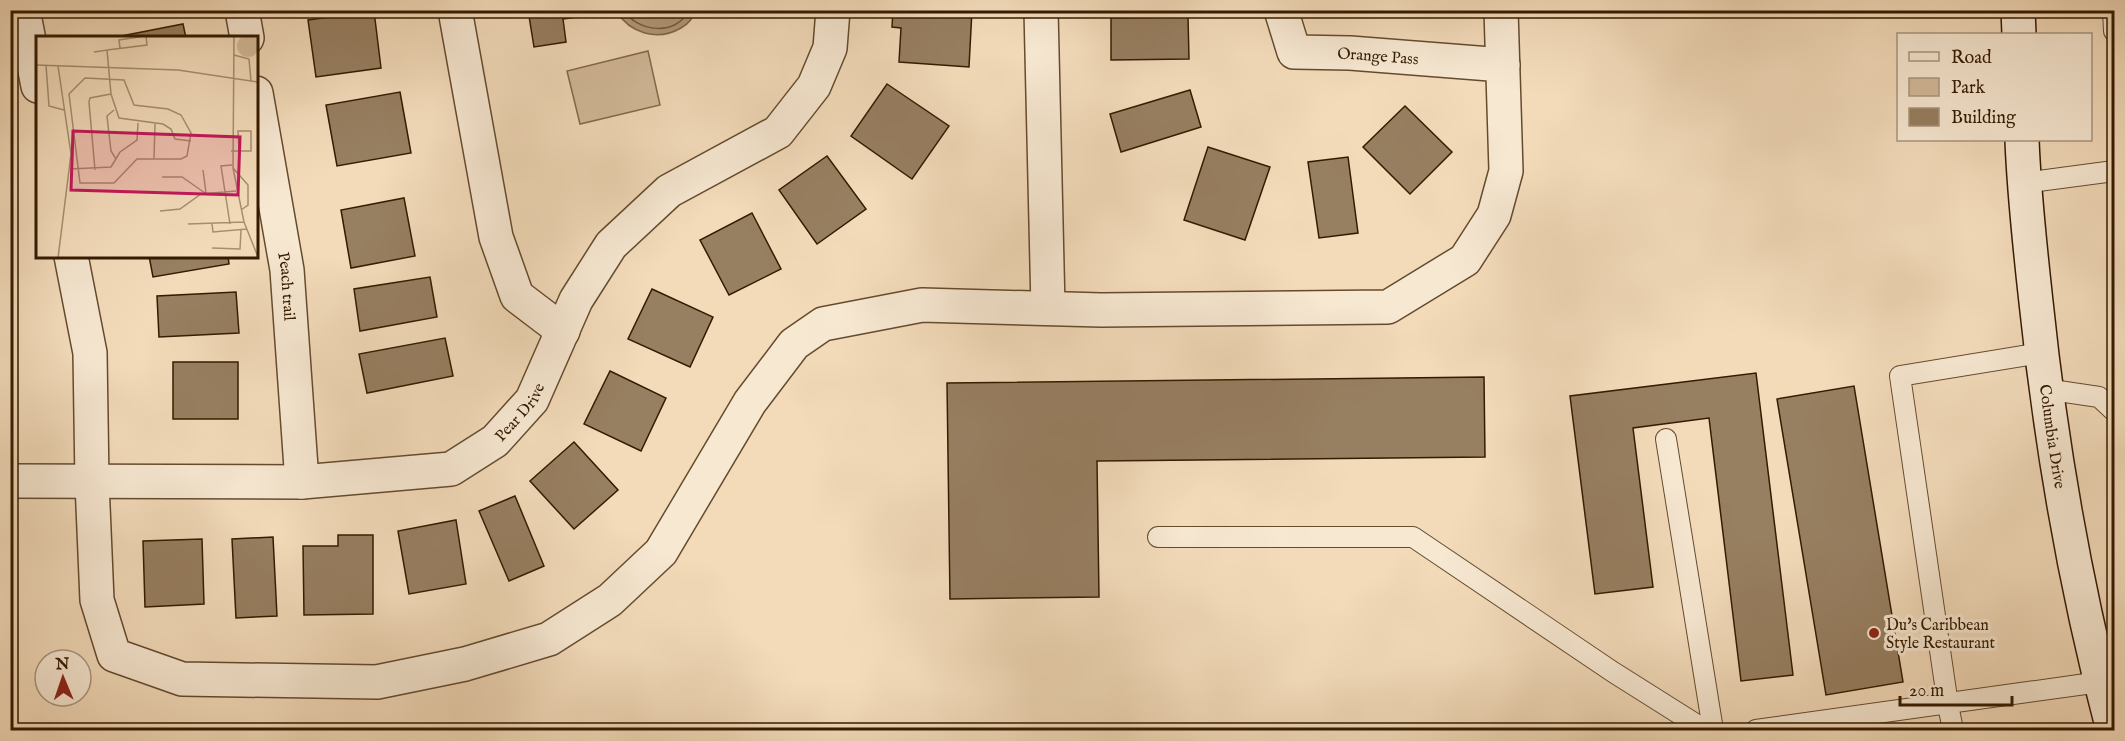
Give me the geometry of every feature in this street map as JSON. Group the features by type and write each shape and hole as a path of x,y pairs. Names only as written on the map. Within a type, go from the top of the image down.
{"street":[{"path":"23,10 36,76"},
{"path":"242,10 247,36"},
{"path":"455,10 496,237 517,296 563,331"},
{"name":"Pear Drive","path":"10,481 302,483 451,469 495,441 532,400 576,300 611,245 669,190 778,132 814,86 830,48 833,10"},
{"path":"1041,10 1048,308"},
{"name":"Orange Pass","path":"1281,10 1294,52 1350,53 1503,65"},
{"path":"71,258 90,352 97,600 114,655 182,679 377,682 465,664 549,639 610,600 661,552 750,402 794,344 823,324 922,305 1101,310 1388,307 1465,260 1494,215 1506,171 1501,10"},
{"path":"2018,10 2019,33"},
{"name":"Peach trail","path":"258,104 287,270 302,483"},
{"name":"Columbia Drive","path":"2022,141 2023,183 2045,389 2065,518 2100,682 2113,730"}],"lane":[{"path":"2113,10 2115,31"},
{"path":"2023,183 2115,171"},
{"path":"1953,730 1900,376 2041,353"},
{"path":"2045,389 2099,397 2115,411"},
{"path":"1666,439 1713,730"},
{"path":"1158,537 1413,537 1612,672 1705,730"},
{"path":"1756,730 2100,682"}],"green space":[{"path":"648,51 660,105 580,124 567,71"}],"water":[{"path":"616,11 695,11 690,21 681,28 654,35 636,30"}],"building":[{"path":"528,10 590,10 591,15 563,19 566,42 534,47"},
{"path":"893,10 972,10 969,67 899,62 901,28 892,27"},
{"path":"374,11 381,68 316,77 308,20"},
{"path":"1188,17 1189,59 1111,60 1111,18"},
{"path":"183,24 186,36 121,36"},
{"path":"887,84 949,126 912,179 851,136"},
{"path":"1190,90 1201,127 1121,152 1110,114"},
{"path":"400,92 411,153 337,166 326,105"},
{"path":"1405,106 1452,152 1410,194 1363,147"},
{"path":"1208,147 1270,167 1245,240 1184,220"},
{"path":"827,156 866,209 817,244 779,190"},
{"path":"1348,157 1358,233 1319,238 1308,162"},
{"path":"404,198 415,256 351,268 341,210"},
{"path":"752,213 781,269 729,295 700,240"},
{"path":"149,258 228,258 229,264 153,277"},
{"path":"430,277 437,317 360,331 354,289"},
{"path":"652,289 713,317 690,367 628,339"},
{"path":"236,292 239,333 159,337 157,296"},
{"path":"445,338 453,376 367,393 359,354"},
{"path":"173,362 238,362 238,419 173,419"},
{"path":"610,371 666,398 641,451 584,424"},
{"path":"1756,373 1793,675 1741,681 1709,418 1633,428 1653,587 1595,594 1570,396"},
{"path":"1484,377 1485,457 1097,461 1099,597 950,599 947,383"},
{"path":"1854,386 1903,682 1826,695 1777,399"},
{"path":"574,442 618,490 574,529 530,481"},
{"path":"515,496 544,566 509,581 479,511"},
{"path":"456,520 466,584 409,594 398,531"},
{"path":"338,535 373,535 373,614 304,615 303,546 338,546"},
{"path":"273,537 277,616 236,618 232,539"},
{"path":"202,539 204,604 145,607 143,541"}],"place":[{"name":"Du's Caribbean Style Restaurant","path":"1874,633"}]}
